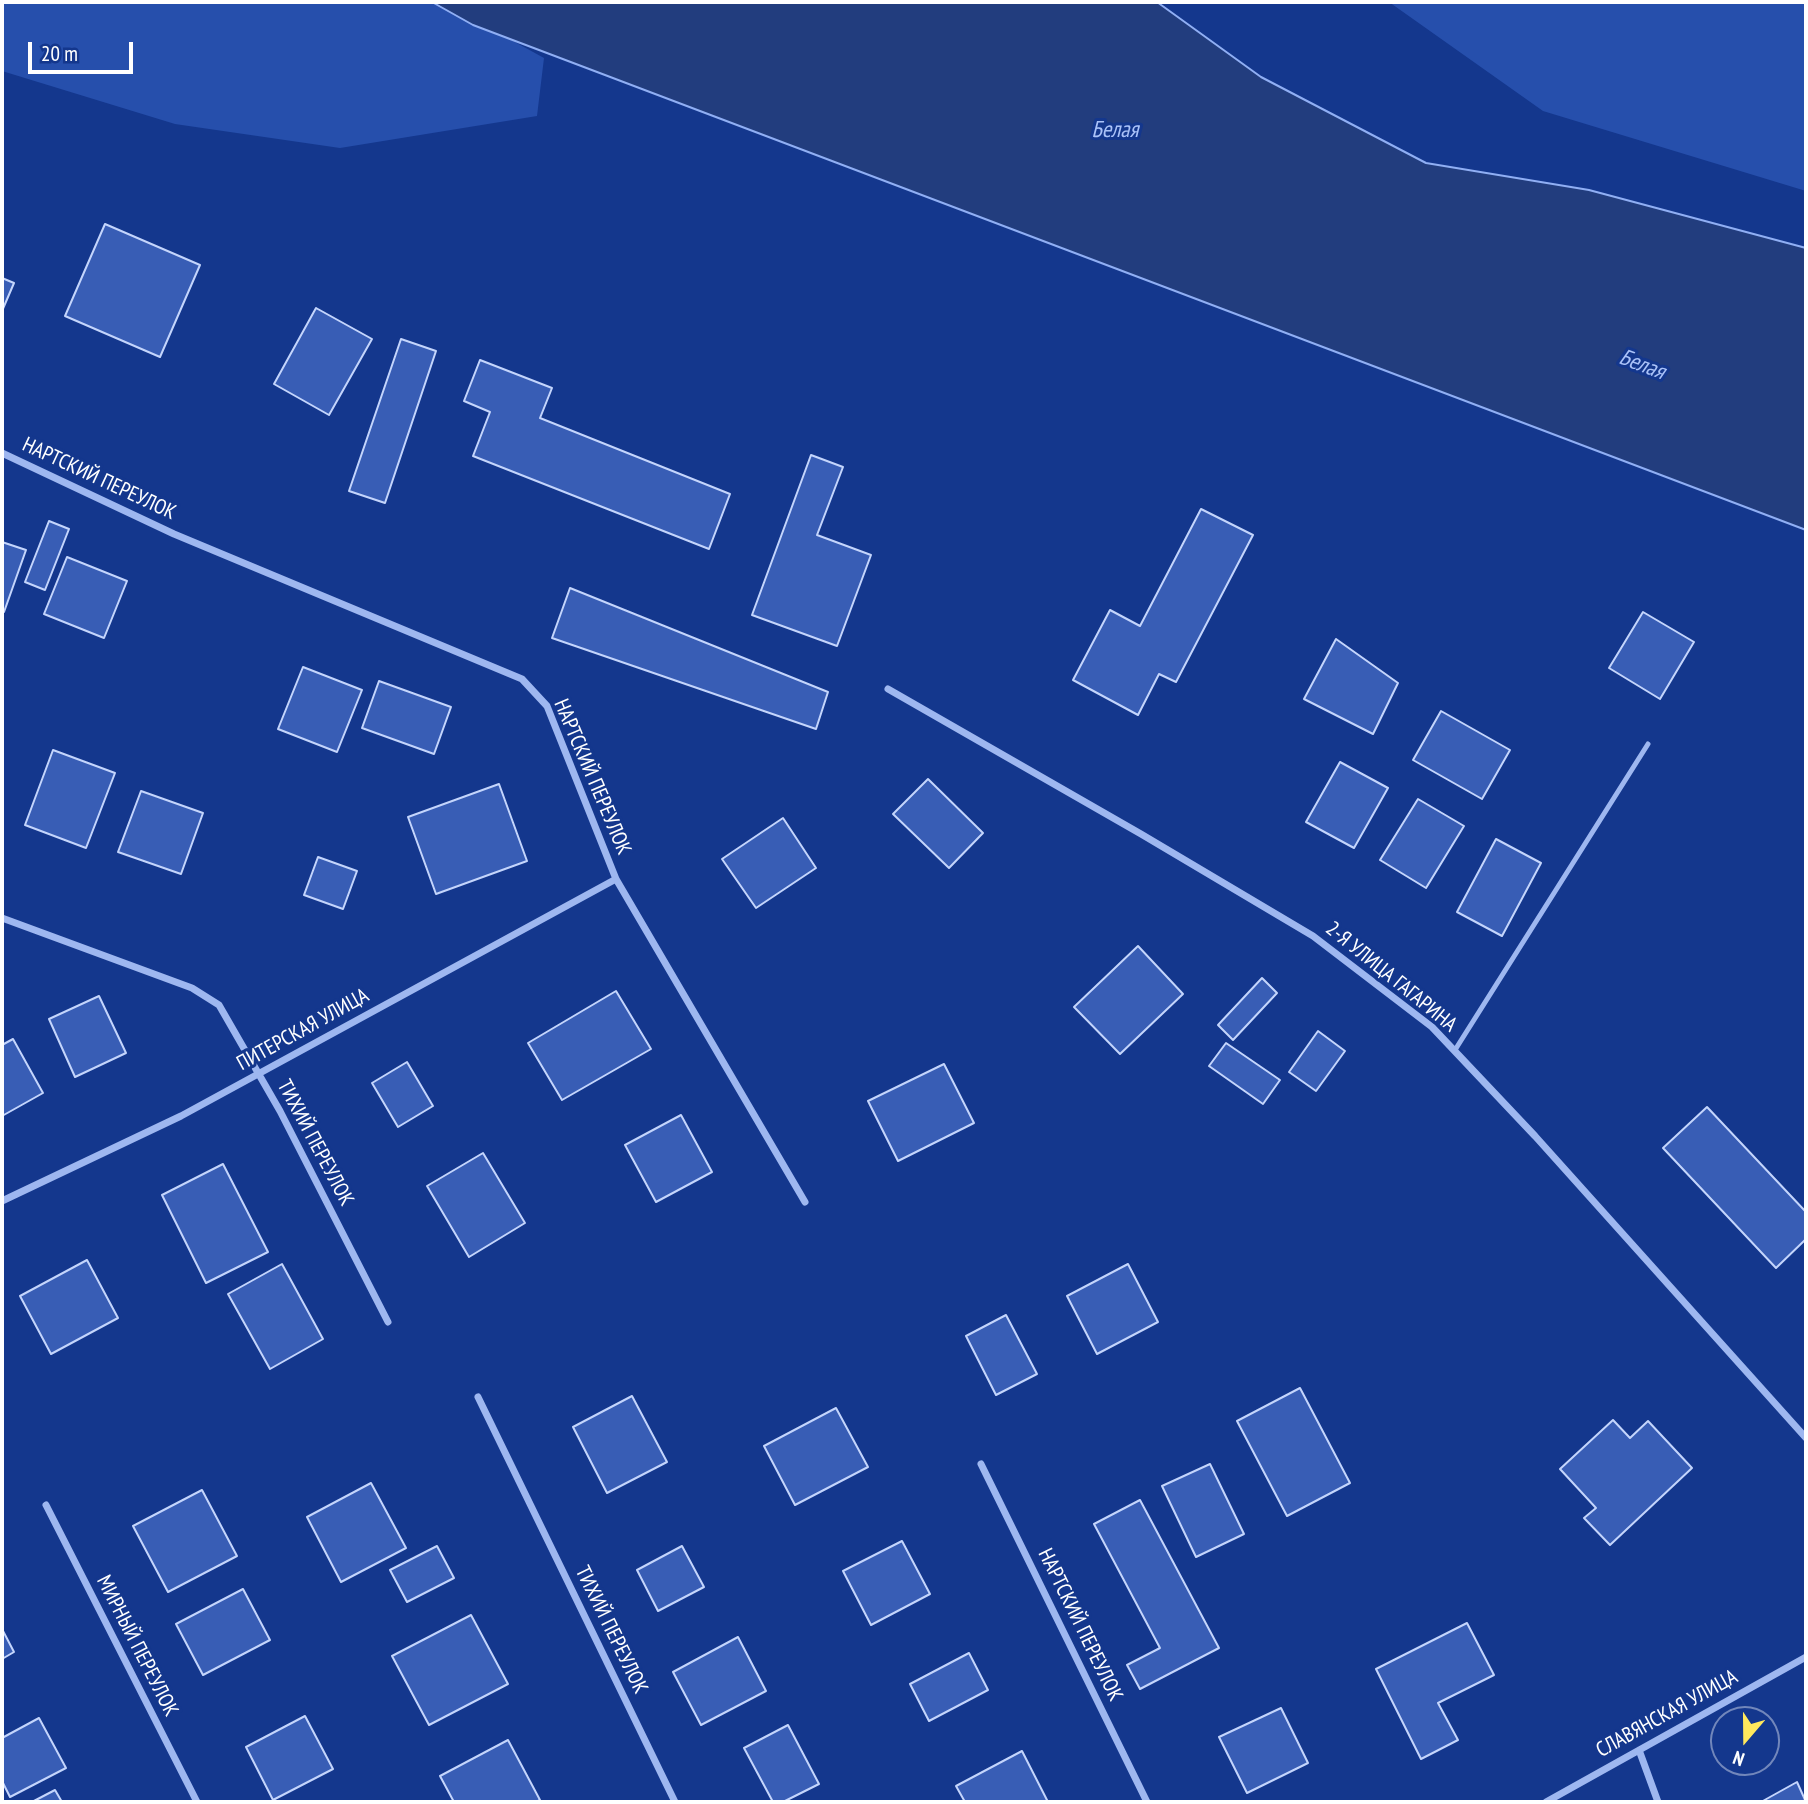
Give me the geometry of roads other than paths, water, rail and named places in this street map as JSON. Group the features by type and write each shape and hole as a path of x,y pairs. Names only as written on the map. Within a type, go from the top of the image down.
{"street":[{"name":"НАРТСКИЙ ПЕРЕУЛОК","path":"2,453 174,534 522,679 547,706 616,879 805,1202"},
{"name":"2-Я УЛИЦА ГАГАРИНА","path":"888,690 1313,936 1432,1027 1806,1438"},
{"name":"ПИТЕРСКАЯ УЛИЦА","path":"2,1201 181,1115 616,879"},
{"name":"ТИХИЙ ПЕРЕУЛОК","path":"2,918 192,988 219,1005 281,1111 387,1322"},
{"name":"ТИХИЙ ПЕРЕУЛОК","path":"478,1397 675,1802"},
{"name":"НАРТСКИЙ ПЕРЕУЛОК","path":"981,1464 1147,1802"},
{"name":"МИРНЫЙ ПЕРЕУЛОК","path":"46,1505 197,1802"},
{"name":"СЛАВЯНСКАЯ УЛИЦА","path":"1546,1802 1806,1657"},
{"path":"1639,1750 1658,1802"}],"lane":[{"path":"1455,1050 1648,744"}],"water":[{"name":"Белая","path":"432,2 1157,2 1261,77 1426,163 1589,190 1806,248 1806,530 473,25"}]}
